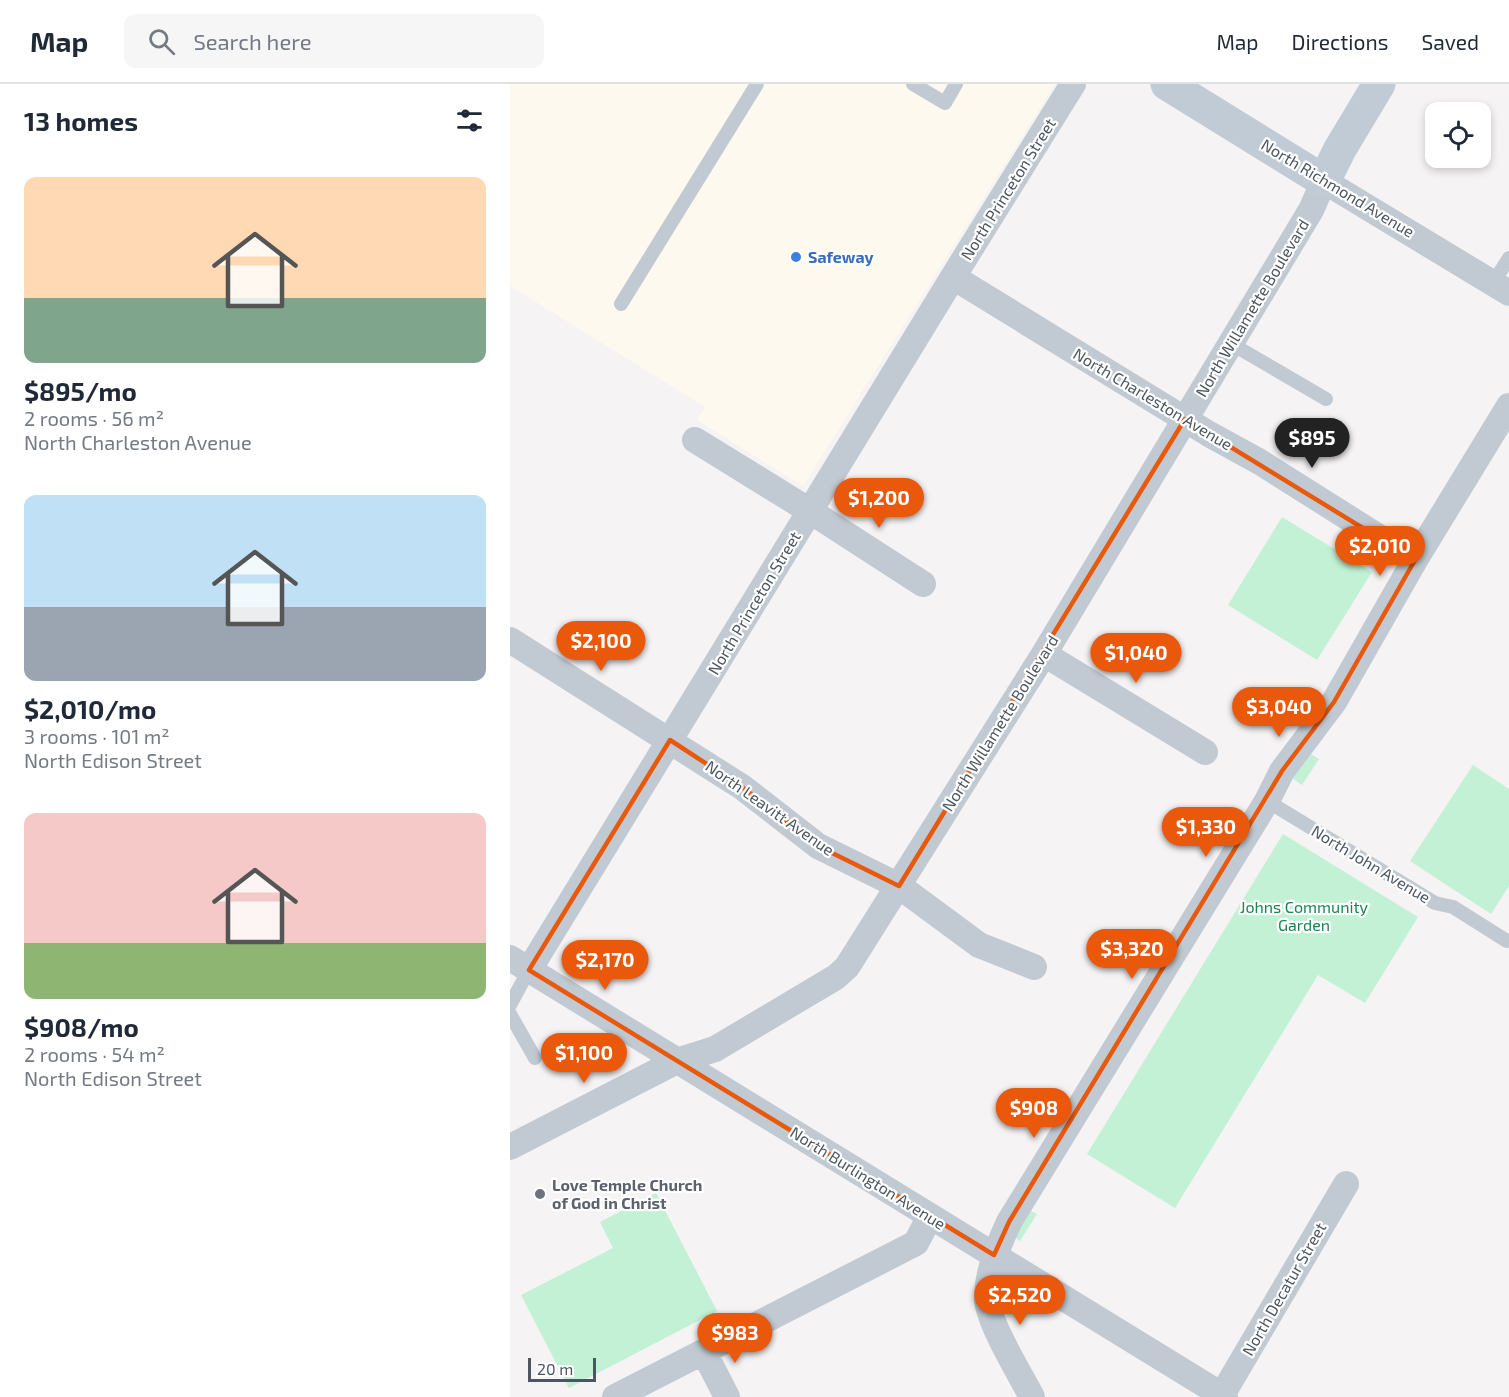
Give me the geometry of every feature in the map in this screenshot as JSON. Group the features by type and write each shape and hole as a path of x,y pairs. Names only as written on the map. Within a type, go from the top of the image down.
{"main road":[{"name":"North Richmond Avenue","path":"1167,84 1324,181"},
{"name":"North Willamette Boulevard","path":"1324,181 1340,149 1379,84"}],"street":[{"name":"North Princeton Street","path":"519,964 670,740 1073,84"},
{"name":"North Richmond Avenue","path":"1324,181 1501,288"},
{"name":"North Willamette Boulevard","path":"510,1147 677,1061 715,1049 841,974 847,967 1044,654 1311,210 1324,181"},
{"name":"North Charleston Avenue","path":"953,277 1185,419 1260,462 1415,560"},
{"path":"1032,1397 990,1316 987,1299 994,1255 1009,1222 1267,801 1282,771 1334,702 1415,560 1509,406"},
{"path":"695,440 923,584"},
{"name":"North Leavitt Avenue","path":"510,640 742,787 818,846 899,886 979,945 1034,967"},
{"path":"1044,654 1205,752"},
{"name":"North Burlington Avenue","path":"519,964 1224,1396"},
{"name":"North Decatur Street","path":"1224,1396 1346,1184"},
{"path":"615,1397 916,1243 930,1216"},
{"path":"704,1352 727,1397"}],"lane":[{"path":"621,304 757,84"},
{"path":"914,84 945,103 956,84"},
{"path":"1501,288 1509,258"},
{"path":"1230,343 1326,399"},
{"name":"North John Avenue","path":"1267,801 1435,903 1453,907 1507,941"},
{"path":"510,1005 519,964"},
{"path":"510,1014 535,1058"}],"highlighted area":[{"path":"1185,419 1415,560 1334,702 1282,771 1009,1222 994,1255 529,970 670,740 742,787 818,846 899,886"}],"shaded area":[{"path":"510,84 1055,84 803,486 697,420 705,407 510,286"}],"green space":[{"path":"1282,517 1372,572 1317,660 1228,605"},
{"path":"1311,754 1319,759 1302,785 1292,778"},
{"path":"1473,765 1509,789 1509,886 1491,914 1410,861"},
{"name":"Johns Community Garden","path":"1283,834 1418,917 1365,1003 1318,975 1175,1208 1087,1154"},
{"path":"656,1193 717,1311 569,1388 521,1295 613,1248 600,1222"},
{"path":"1031,1211 1037,1214 1020,1241 1010,1234"}],"place":[{"name":"Safeway","path":"796,257"},
{"name":"Love Temple Church of God in Christ","path":"540,1194"}]}
